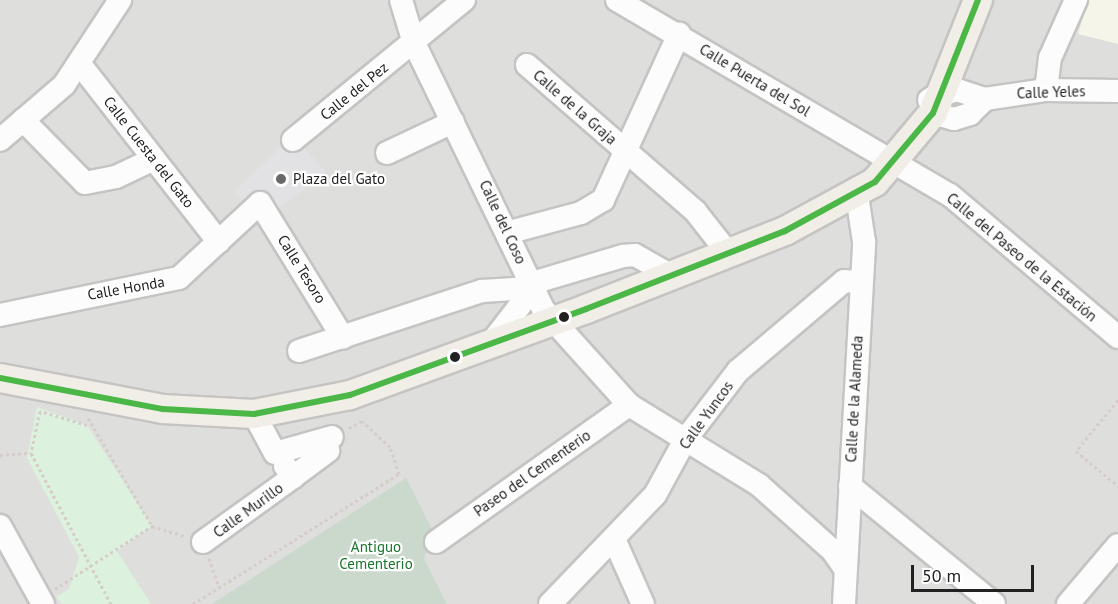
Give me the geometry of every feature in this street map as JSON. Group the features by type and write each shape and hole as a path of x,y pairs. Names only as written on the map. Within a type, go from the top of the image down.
{"main road":[{"path":"938,99 961,0"},
{"path":"0,378 88,397 214,415 254,414 350,395 553,321 729,253 857,195 893,162 938,99 978,0"}],"street":[{"name":"Calle del Coso","path":"401,0 414,43 510,232 530,288 553,321 629,405 759,485 840,545 846,570 844,604"},
{"name":"Calle del Pez","path":"293,140 464,0"},
{"path":"938,99 969,0"},
{"path":"1046,90 1050,58 1076,0"},
{"name":"Calle Puerta del Sol","path":"619,1 679,34 893,162"},
{"path":"0,140 64,86 121,4"},
{"path":"624,149 679,34"},
{"name":"Calle Cuesta del Gato","path":"79,63 219,242"},
{"name":"Calle de la Graja","path":"527,65 695,210 729,253"},
{"name":"Calle Yeles","path":"938,99 985,99 1046,90 1118,91"},
{"name":"Calle Yeles","path":"938,99 963,117 985,99"},
{"path":"23,120 85,183 116,177 154,159"},
{"path":"387,153 453,122"},
{"name":"Calle de la Graja","path":"510,232 581,213 603,200 624,149"},
{"name":"Calle del Paseo de la Estación","path":"893,162 964,205 1118,337"},
{"name":"Calle de la Alameda","path":"840,545 850,486 865,222 857,195"},
{"name":"Calle Honda","path":"0,315 179,278 260,202"},
{"name":"Calle Tesoro","path":"260,202 343,338"},
{"path":"299,351 482,291 530,288 623,256 635,255 670,275"},
{"name":"Calle Yuncos","path":"550,604 570,595 614,539 655,495 685,440 764,346 844,281 860,282"},
{"path":"490,343 530,288"},
{"name":"Paseo del Cementerio","path":"436,542 629,405"},
{"name":"Calle Murillo","path":"254,414 275,453 293,477"},
{"path":"275,453 330,444"},
{"name":"Calle Murillo","path":"203,542 293,477 330,444"},
{"path":"850,486 994,604"},
{"path":"0,526 35,602"},
{"path":"614,539 643,604"},
{"path":"1068,604 1118,545"}],"path":[{"path":"193,604 399,474 390,447 362,421 350,395"},
{"path":"88,397 87,425 152,526 203,542 219,587"},
{"path":"1118,400 1076,451 1118,486"},
{"path":"87,425 40,411 31,453 111,604"},
{"path":"330,444 362,421"},
{"path":"330,444 362,421"},
{"path":"0,455 31,453"},
{"path":"35,602 93,569 152,526"}],"shaded area":[{"path":"0,0 1118,0 1118,604 0,604"},
{"path":"1088,0 1118,0 1118,44 1078,34"},
{"name":"Plaza del Gato","path":"293,135 326,172 263,221 234,192"}],"green space":[{"path":"37,407 87,425 152,526 117,551 151,604 62,604 56,597 69,589 79,557 27,458"},
{"name":"Antiguo Cementerio","path":"406,478 433,532 424,559 447,604 212,604"}],"transit line":[{"path":"0,378 163,409 254,414 350,395 586,309 785,231 875,182 933,113 978,0"}],"place":[{"name":"Plaza del Gato","path":"281,179"}]}
